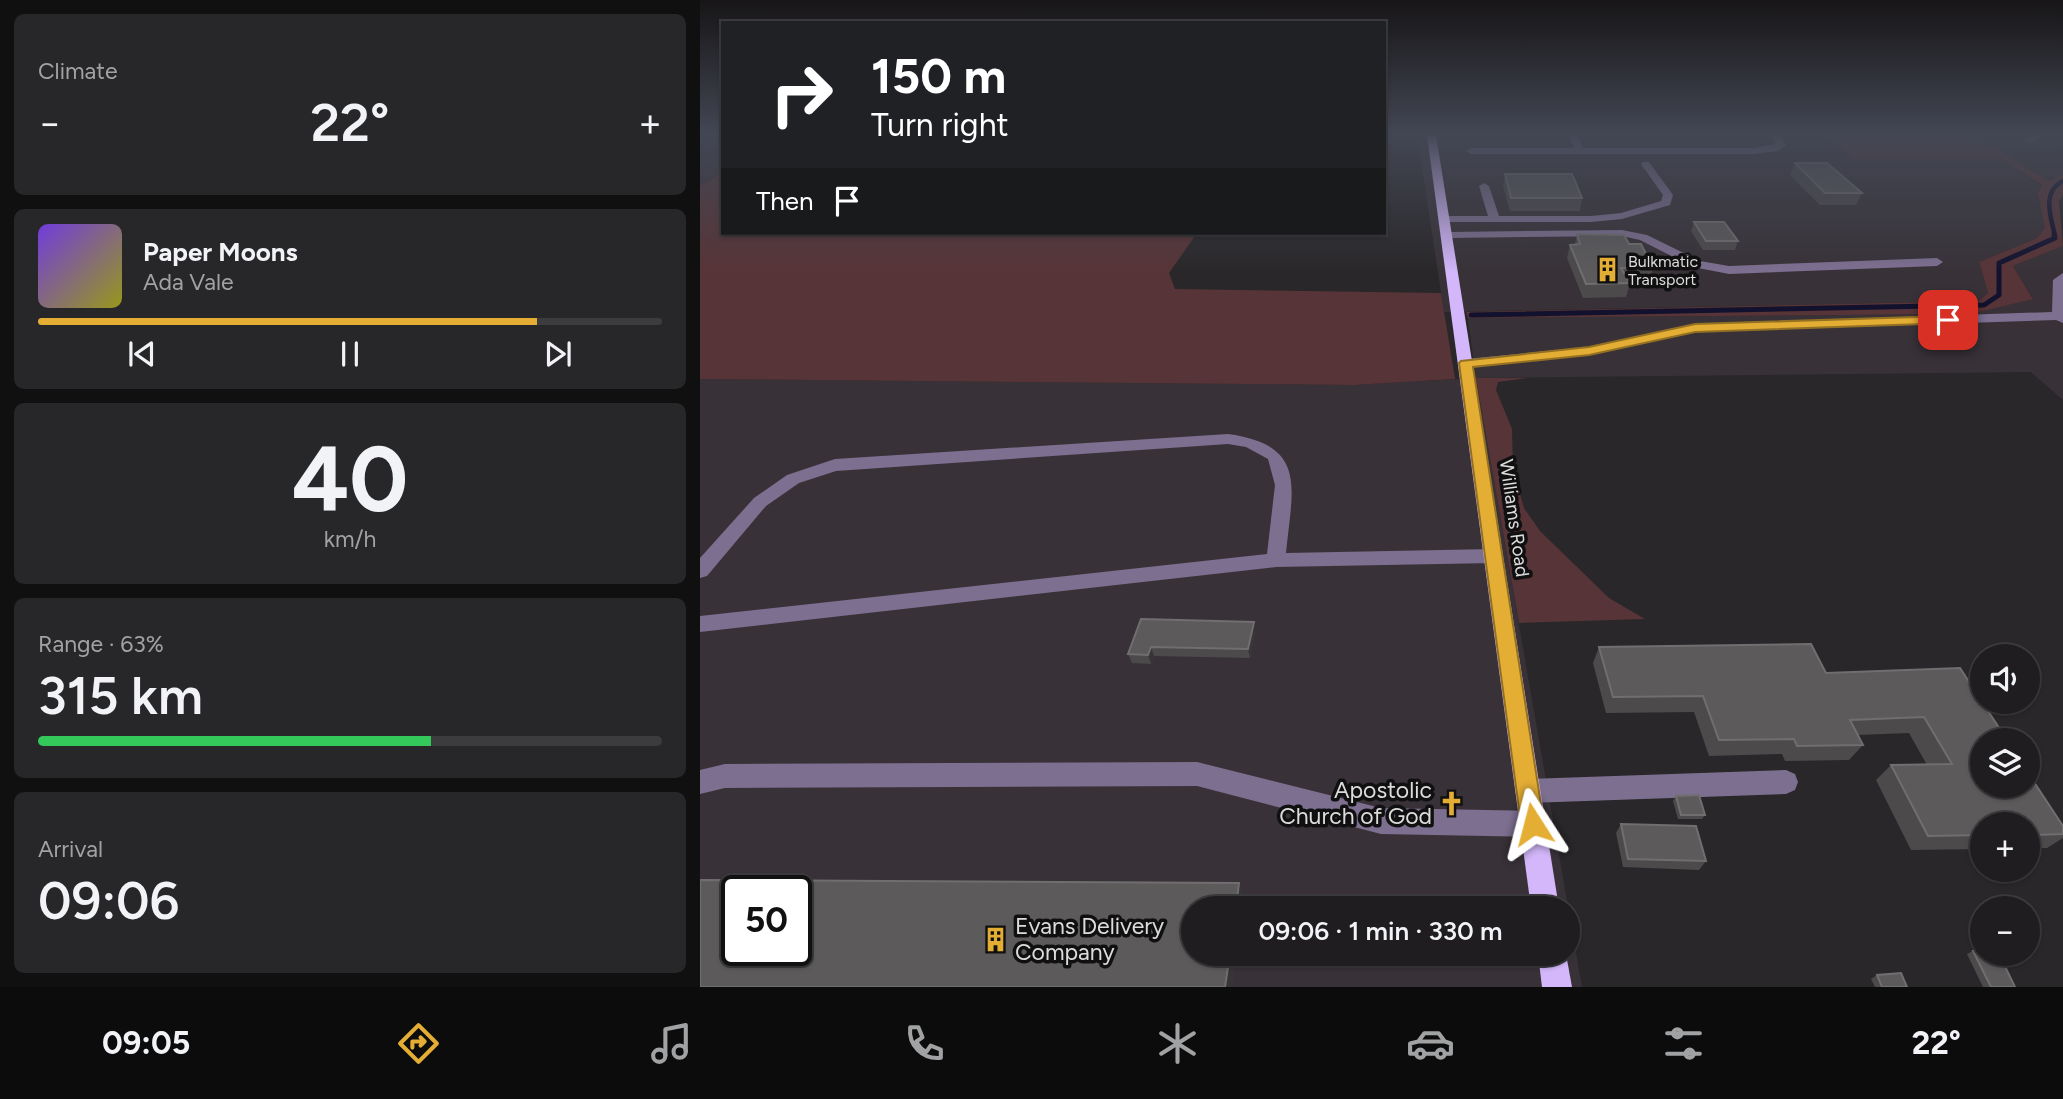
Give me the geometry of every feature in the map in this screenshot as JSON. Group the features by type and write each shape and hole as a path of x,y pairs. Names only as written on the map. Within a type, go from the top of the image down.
{"main road":[{"name":"Williams Road","path":"1438,181 1543,896"},
{"path":"1554,966 1557,987"}],"lane":[{"path":"1445,227 1494,219 1591,219 1622,216 1666,203 1668,195 1658,181"},
{"path":"1484,187 1494,219"},
{"path":"1445,227 1622,233 1643,237 1697,264 1729,270 1937,261"},
{"path":"1466,363 1589,351 1695,328 2062,317 2059,280 2063,278"},
{"path":"700,571 760,502 793,480 835,466 1228,439 1251,442 1275,456 1284,485 1276,560"},
{"path":"700,624 1276,560 1494,556"},
{"path":"700,782 725,776 1197,774 1381,821 1533,824"},
{"path":"1528,792 1786,782"}],"shaded area":[{"path":"708,181 721,181 721,235 1196,235 1169,273 1175,289 1441,293 1455,379 1354,385 700,379 700,186"},
{"path":"1424,181 2034,181 2042,186 2038,193 2046,228 2037,238 1979,262 1988,293 1979,301 1444,312"},
{"path":"2036,181 2063,181 2063,195 2059,201 2063,246 2013,266 2033,299 1970,314 1468,318 1466,312 1979,301 1988,293 1979,262 2037,238 2045,228 2038,193 2042,185"},
{"path":"2063,246 2063,400 2031,372 1476,378 1468,318 1970,314 2033,298 2013,266"},
{"path":"1476,378 1566,896 1181,896 1181,966 1578,966 1582,987 700,987 700,379 1354,385"},
{"path":"1476,378 1528,378 1498,382 1496,390 1512,429 1513,470 1524,508 1540,531 1609,598 1645,619 1519,623"}],"building":[{"path":"1507,181 1575,181 1582,198 1511,198"},
{"path":"1813,181 1848,181 1862,193 1825,193"},
{"path":"1694,222 1724,222 1738,241 1706,241"},
{"name":"Bulkmatic Transport","path":"1577,234 1624,235 1629,244 1641,244 1653,268 1621,268 1630,283 1586,284 1570,245 1580,244"},
{"path":"1141,619 1254,622 1248,649 1151,647 1148,655 1128,654"},
{"path":"1811,644 1826,673 1960,668 1970,683 1970,714 1990,714 1999,728 1970,728 1970,798 2040,798 2040,791 2063,826 2063,834 2040,835 2040,812 1970,812 1970,835 1928,836 1891,765 1952,764 1924,717 1850,720 1863,745 1797,746 1794,739 1719,740 1703,696 1613,697 1599,647"},
{"path":"1699,795 1705,815 1681,815 1676,796"},
{"path":"1621,824 1696,826 1706,861 1628,859"},
{"name":"Evans Delivery Company","path":"700,880 721,880 721,966 812,966 812,881 1239,883 1237,896 1181,896 1181,966 1228,966 1225,987 700,987"},
{"path":"1980,966 2005,966 2015,987 1991,987"},
{"path":"1901,973 1907,987 1882,987 1877,975"}],"waterway":[{"path":"2055,236 2050,198 2056,186 2063,181"},
{"path":"1471,315 1984,305 1999,295 1999,263 2055,238 2054,235"}],"place":[{"name":"Bulkmatic Transport","path":"1608,270"},
{"name":"Apostolic Church of God","path":"1452,803"},
{"name":"Evans Delivery Company","path":"995,939"}],"route":[{"path":"1533,824 1466,363 1589,351 1695,328 1948,320"}]}
